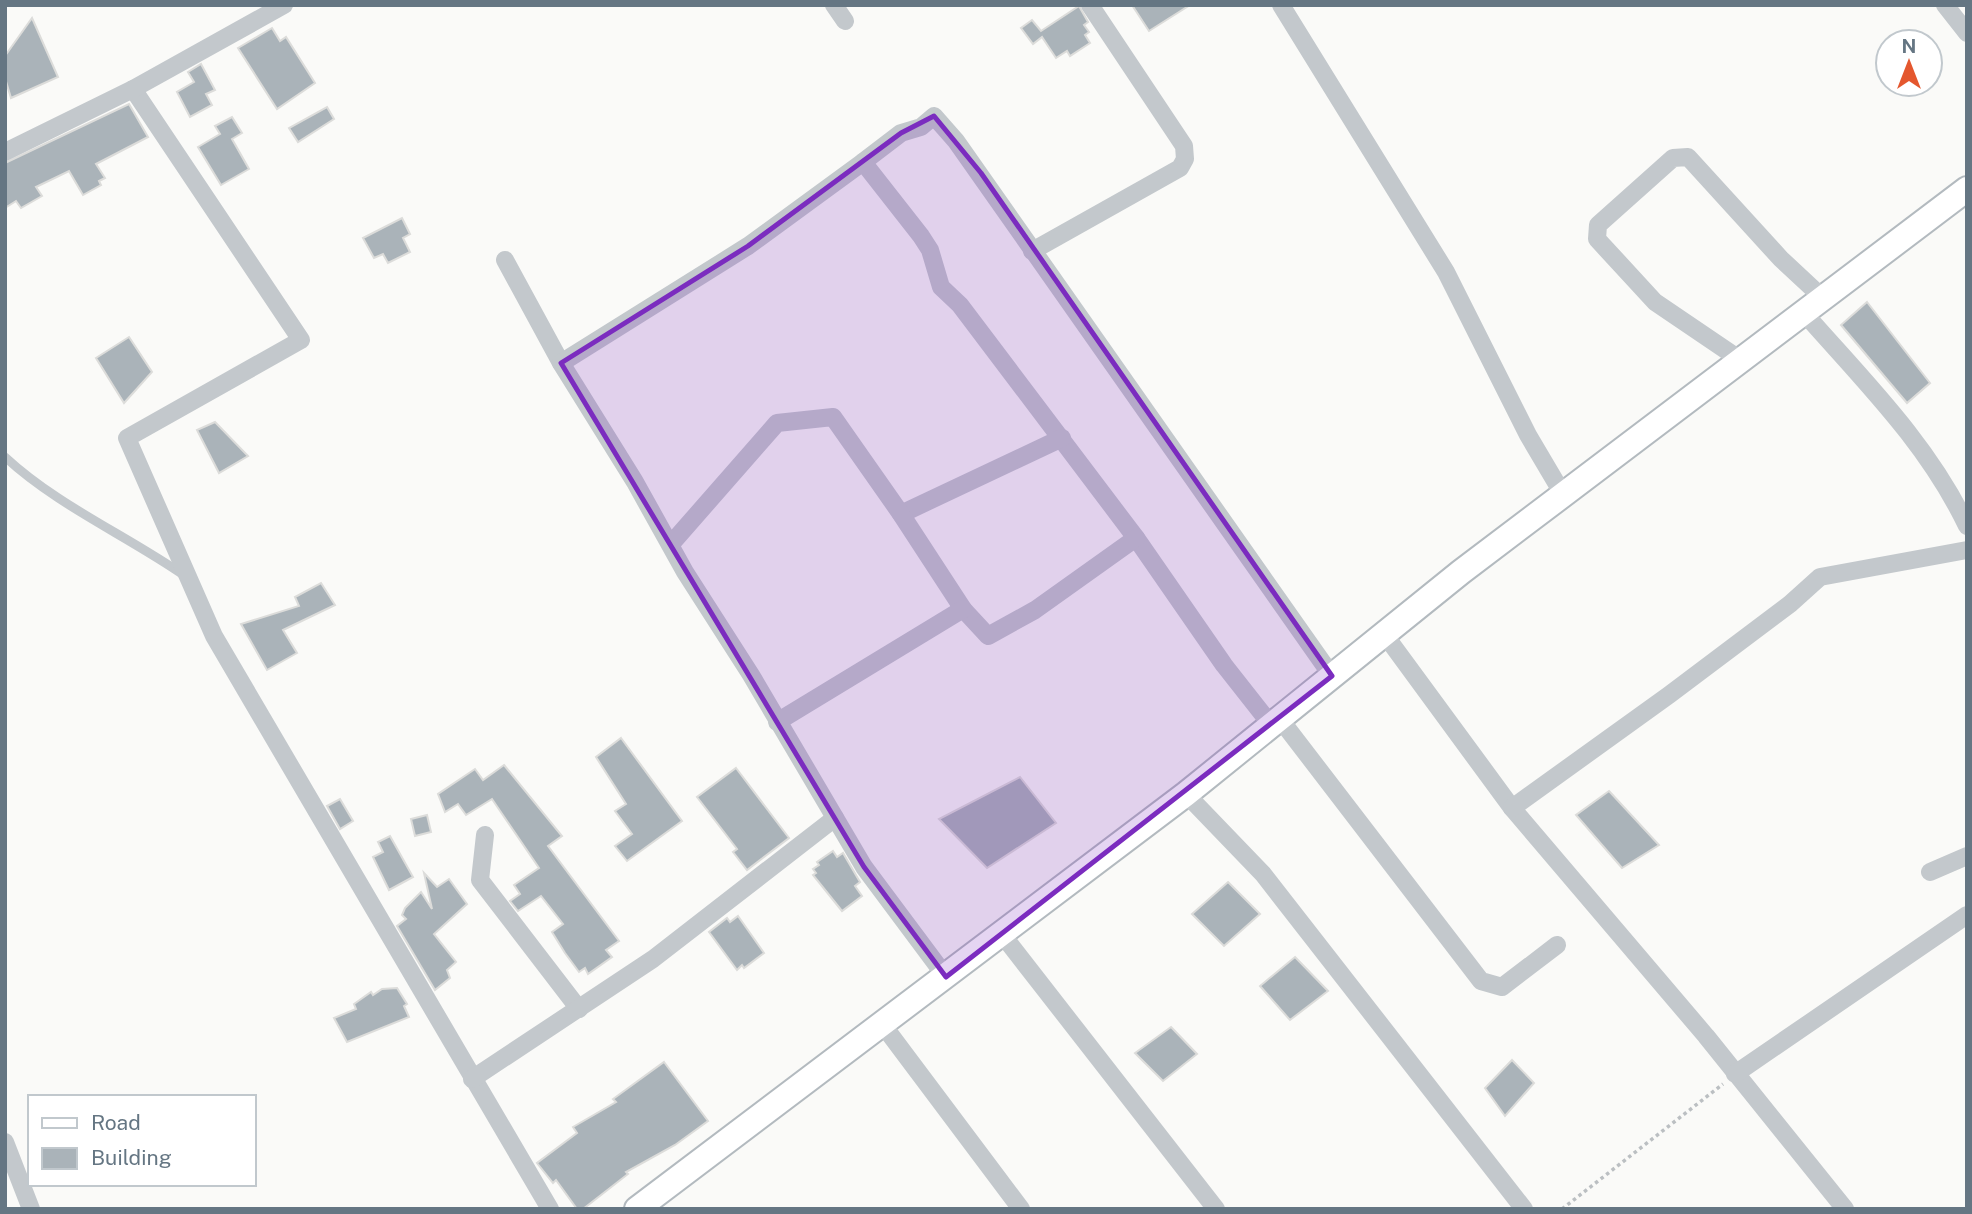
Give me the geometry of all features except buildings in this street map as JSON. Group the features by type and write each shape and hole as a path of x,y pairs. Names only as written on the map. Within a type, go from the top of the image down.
{"main road":[{"path":"638,1209 1185,794 1461,572 1967,189"}],"street":[{"path":"5,152 133,89 284,5"},
{"path":"834,5 845,21"},
{"path":"1032,251 1180,168 1185,159 1184,146 1090,5"},
{"path":"1281,5 1446,272 1528,435 1564,496"},
{"path":"1945,5 1967,33"},
{"path":"133,89 301,340 127,438 214,636 550,1209"},
{"path":"561,363 748,246 901,133 921,127 934,116 981,173 1032,251 1332,676"},
{"path":"1742,361 1656,302 1598,239 1598,225 1673,158 1688,157 1781,259 1824,299"},
{"path":"863,162 930,250 941,287 960,305 1062,438 1136,538 1224,665 1276,723 1481,981 1502,987 1558,945"},
{"path":"505,260 561,363 835,818 888,903 946,977"},
{"path":"1805,314 1924,452 1947,484 1967,526"},
{"path":"671,544 777,423 833,417 963,609 988,636 993,636 1035,610 1136,538"},
{"path":"901,514 1062,438"},
{"path":"1512,808 1757,629 1819,577 1967,550"},
{"path":"777,722 963,609"},
{"path":"1385,635 1512,808 1845,1209"},
{"path":"1185,794 1263,874 1524,1209"},
{"path":"472,1079 653,959 835,818"},
{"path":"485,835 480,880 579,1009"},
{"path":"1930,872 1967,856"},
{"path":"1735,1074 1967,915"},
{"path":"1002,933 1216,1209"},
{"path":"883,1025 1021,1209"},
{"path":"5,1142 31,1209"}],"lane":[{"path":"5,457 32,481 149,550 189,579"}],"path":[{"path":"1562,1209 1735,1074"}],"highlighted area":[{"path":"934,116 981,173 1332,676 946,977 864,867 561,363 748,246 901,133"}]}
